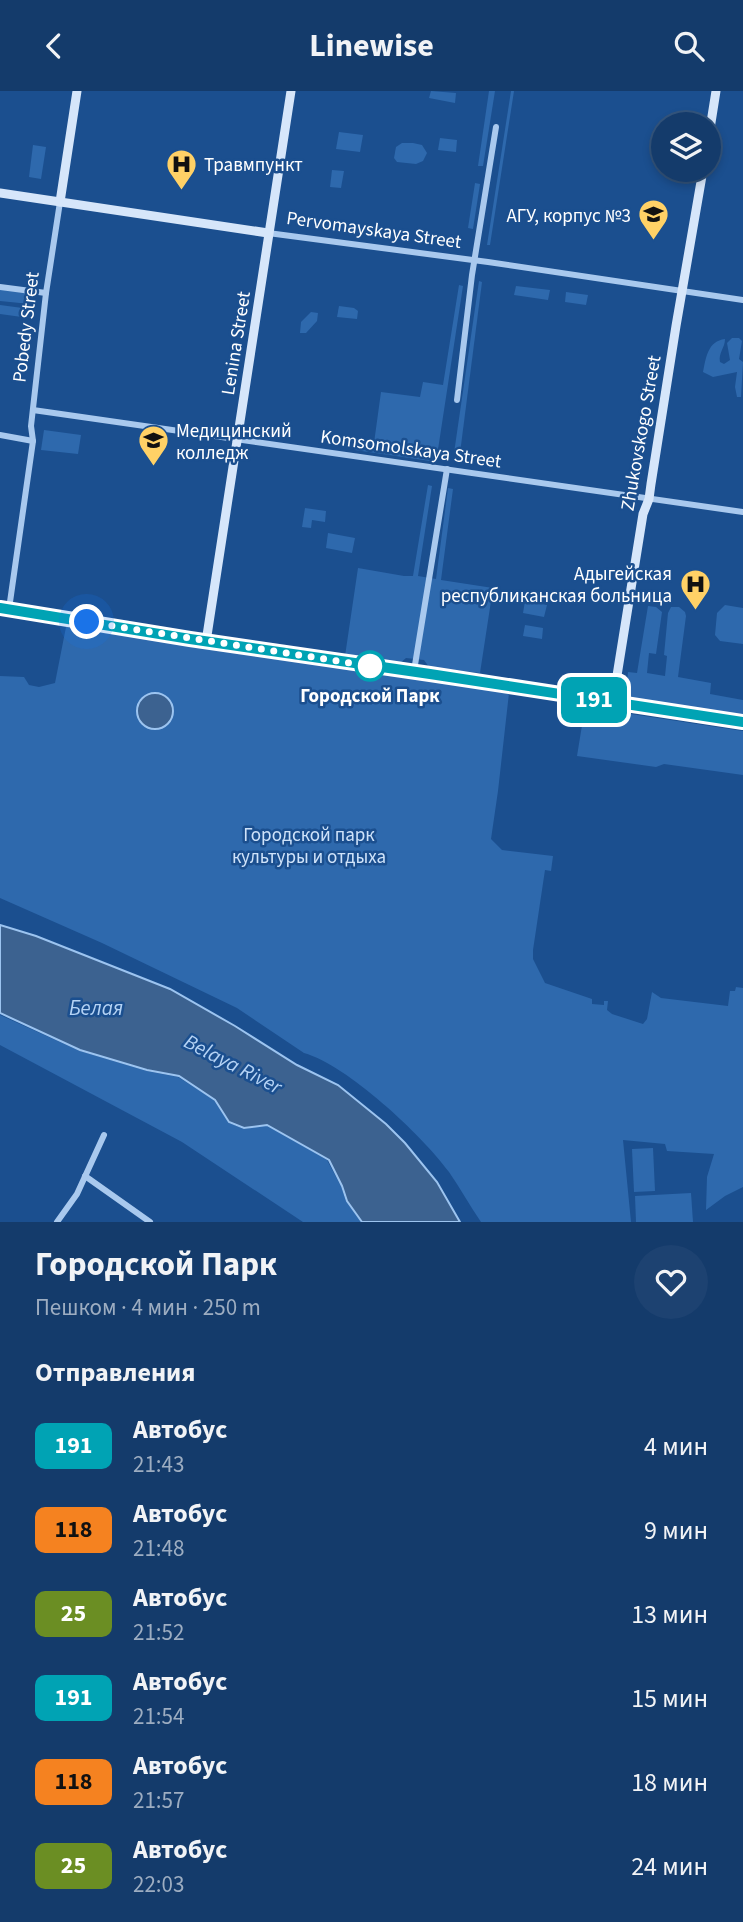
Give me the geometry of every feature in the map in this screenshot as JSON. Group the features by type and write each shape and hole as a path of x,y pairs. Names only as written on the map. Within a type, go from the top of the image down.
{"street":[{"name":"Pobedy Street","path":"4,608 33,441 31,426 46,293 77,91"},
{"name":"Lenina Street","path":"206,642 291,91"},
{"path":"713,112 716,91"},
{"path":"457,400 496,127"},
{"name":"Zhukovskogo Street","path":"616,703 615,688 643,513 649,499 701,182"},
{"name":"Pervomayskaya Street","path":"0,193 743,300"},
{"path":"0,287 46,293"},
{"name":"Komsomolskaya Street","path":"33,410 743,512"},
{"path":"0,435 33,441"},
{"path":"415,668 447,469"},
{"path":"4,608 206,642 415,668 743,722"},
{"path":"57,1222 77,1194 104,1135"},
{"path":"85,1176 150,1222"}],"green space":[{"path":"431,91 456,93 455,103 429,98"},
{"path":"489,91 495,91 483,166 478,166"},
{"path":"511,91 514,91 490,245 487,245"},
{"path":"339,132 363,135 360,152 336,149"},
{"path":"440,138 457,140 456,152 438,150"},
{"path":"402,143 422,145 427,153 423,161 416,164 397,162 394,158 396,147"},
{"path":"33,145 46,147 41,179 29,177"},
{"path":"332,170 344,171 341,188 330,187"},
{"path":"475,183 480,184 473,229 468,228"},
{"path":"479,281 482,282 460,453 454,453"},
{"path":"459,285 463,286 437,456 430,461 355,450 356,441 374,443 381,392 420,397 423,382 443,385"},
{"path":"516,286 550,290 548,300 514,295"},
{"path":"0,289 31,294 30,304 0,301"},
{"path":"566,292 588,295 586,305 565,302"},
{"path":"0,305 30,309 29,318 0,314"},
{"path":"339,306 354,308 358,311 357,319 337,317"},
{"path":"311,312 318,313 317,321 306,333 300,333 301,322"},
{"path":"732,338 742,341 739,359 743,362 741,397 737,397 735,387 737,372 713,377 703,372 711,346 719,340 725,339 720,362 724,364 730,360 727,343"},
{"path":"44,430 81,435 78,454 41,450"},
{"path":"428,485 432,486 418,576 436,579 448,488 453,489 441,580 493,588 480,673 429,667 424,660 406,658 399,664 345,656 358,568 413,576"},
{"path":"305,508 326,511 325,522 312,520 311,528 302,527"},
{"path":"328,533 355,538 352,553 326,548"},
{"path":"525,601 547,605 544,617 523,613"},
{"path":"725,605 743,608 743,644 720,641 715,635 717,613"},
{"path":"648,606 656,607 662,612 656,654 649,653 647,673 665,676 668,613 671,607 679,607 686,616 678,677 711,683 710,694 743,700 743,716 630,698 626,692 628,672 637,673"},
{"path":"525,625 543,628 542,639 523,636"},
{"name":"Городской парк культуры и отдыха","path":"66,627 509,693 491,839 502,850 553,856 551,871 545,870 533,959 545,983 592,999 592,1004 604,1005 604,1001 608,1001 607,1010 612,1014 643,1024 647,1019 652,992 661,998 728,1006 730,991 735,991 736,987 743,988 743,1187 706,1210 707,1177 714,1154 667,1151 665,1144 623,1140 631,1222 481,1222 449,1172 421,1139 362,1086 341,1071 304,1053 237,1008 102,943 0,898 0,676 24,677 29,685 39,687 55,683"},
{"path":"585,707 743,731 743,775 577,756"},
{"path":"0,1015 80,1051 147,1071 178,1077 213,1099 229,1123 244,1129 267,1125 327,1160 346,1201 361,1222 303,1222 182,1142 0,1045"},
{"path":"653,1148 655,1191 634,1192 632,1149"},
{"path":"691,1193 693,1222 636,1222 635,1196"}],"water":[{"path":"155,693 167,699 173,711 167,723 155,729 143,723 137,711 143,699"},
{"name":"Белая","path":"0,925 36,936 170,989 297,1065 338,1085 405,1143 437,1182 460,1222 362,1222 347,1201 329,1160 267,1125 244,1128 229,1122 215,1100 179,1076 147,1070 80,1050 0,1013"}],"bus line":[{"name":"191","path":"0,608 743,722"}],"place":[{"name":"Травмпункт","path":"181,191"},
{"name":"АГУ, корпус №3","path":"654,242"},
{"name":"Медицинский колледж","path":"153,468"},
{"name":"Адыгейская республиканская больница","path":"695,611"},
{"name":"Городской Парк","path":"370,666"}],"route":[{"path":"87,622 370,666"}],"water label":[{"name":"Belaya River","path":"233,1064"}]}
